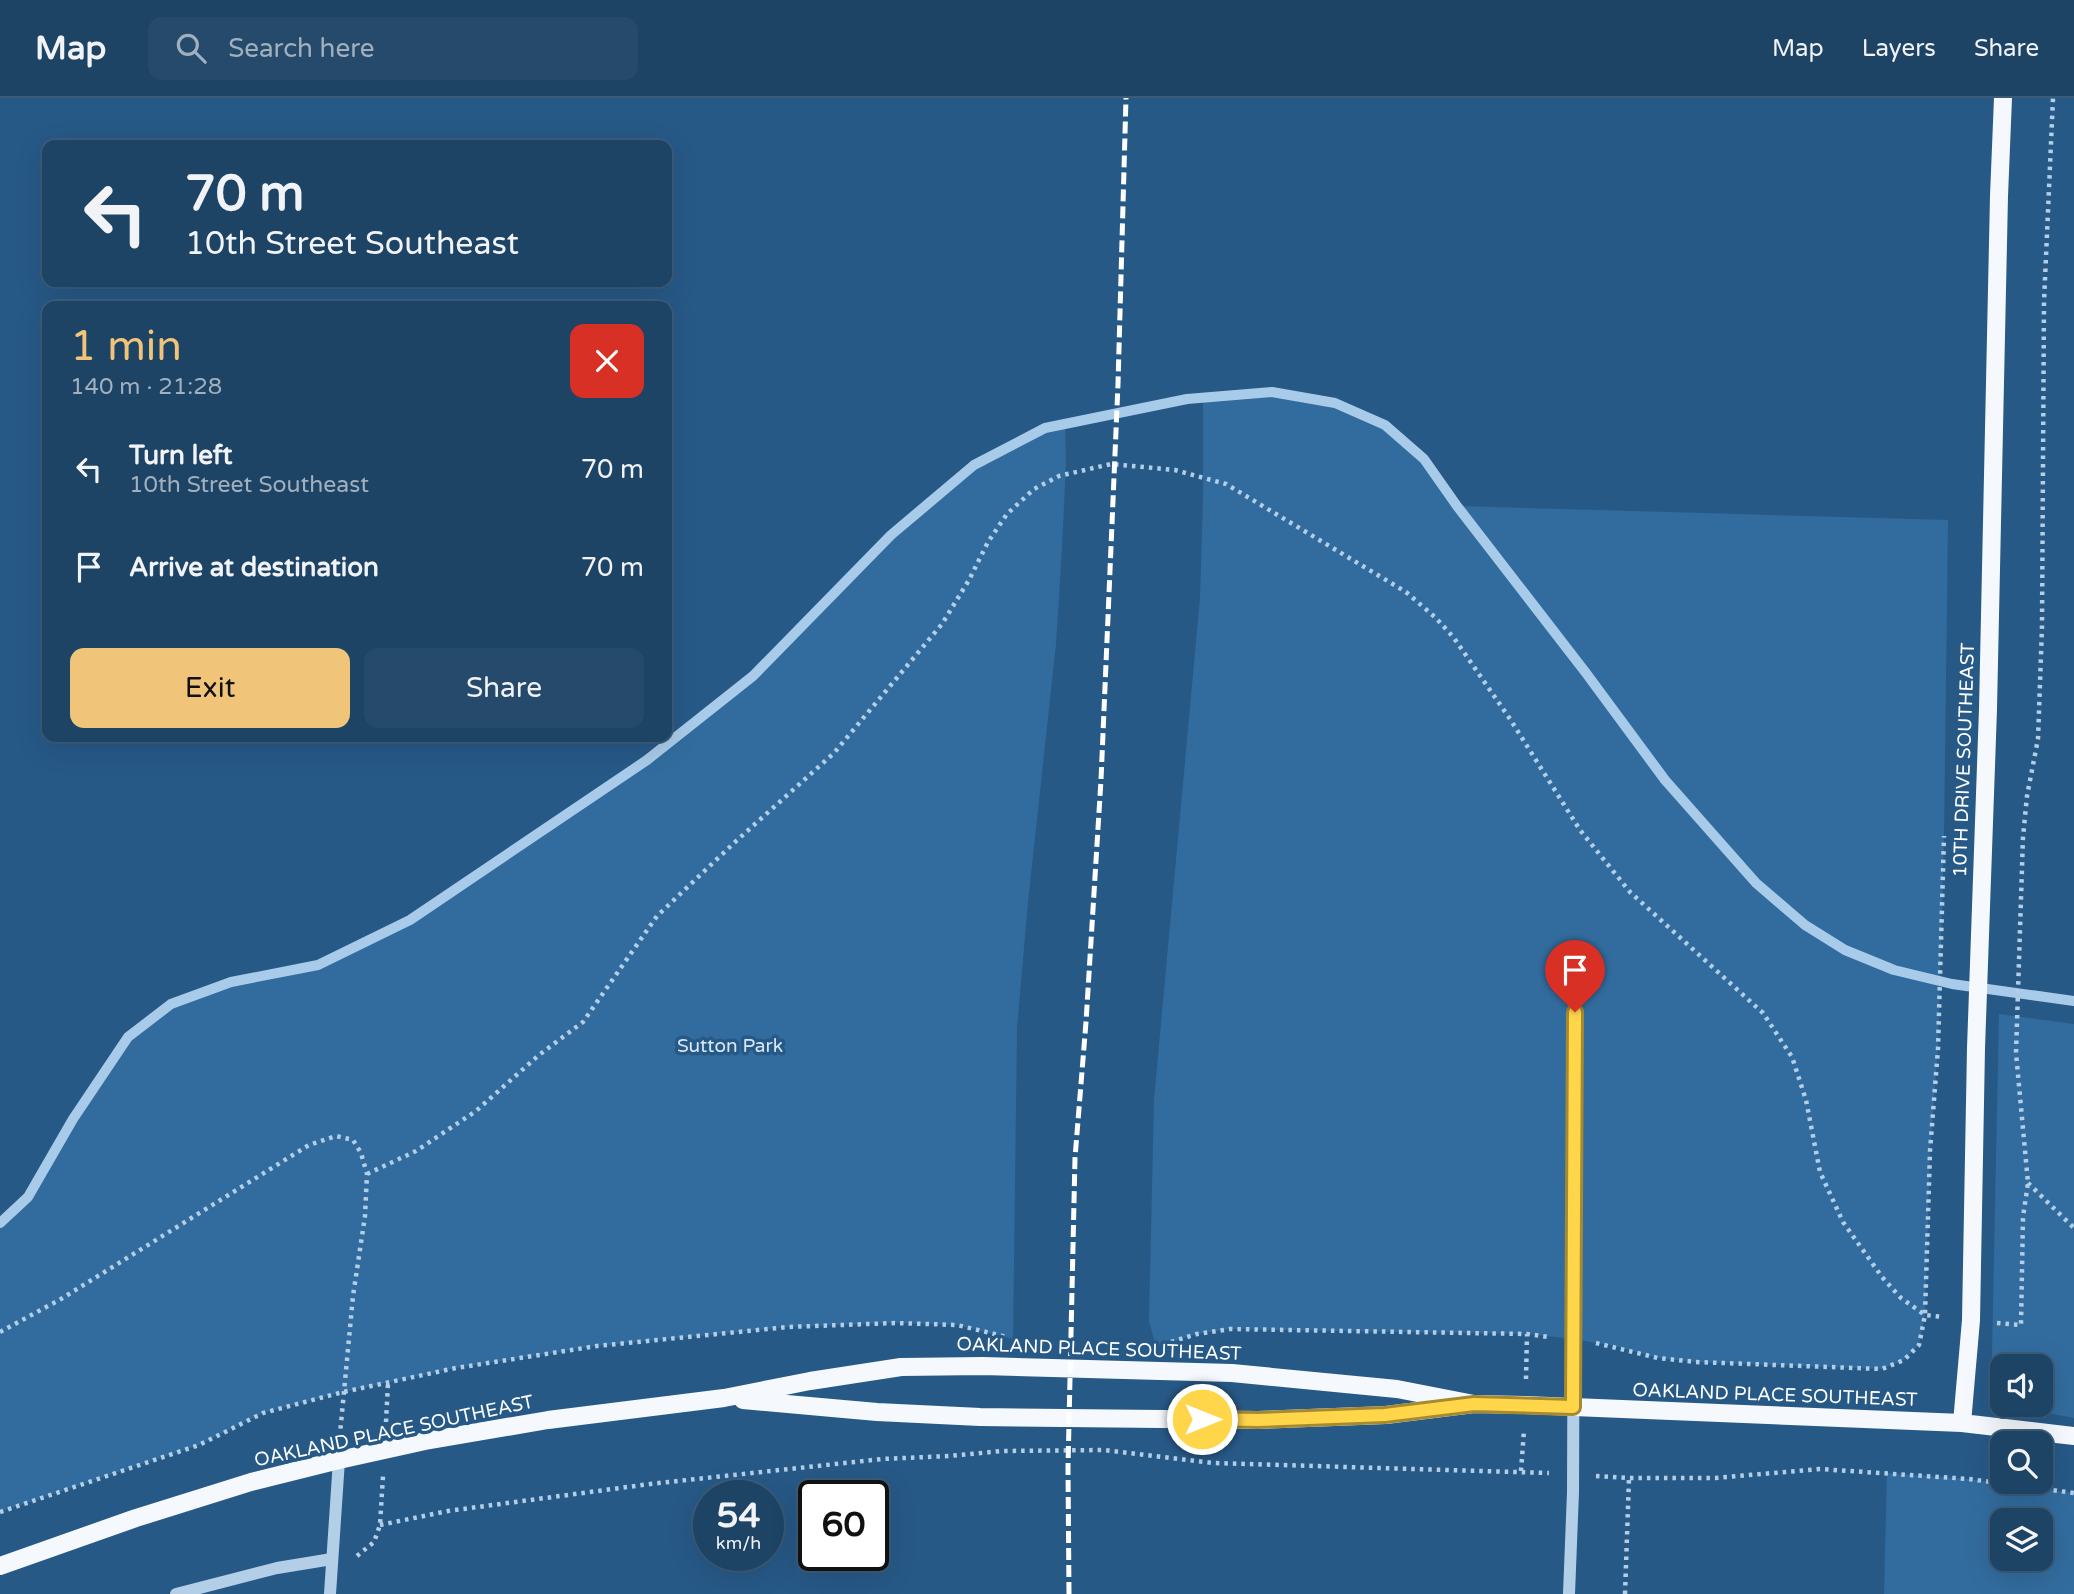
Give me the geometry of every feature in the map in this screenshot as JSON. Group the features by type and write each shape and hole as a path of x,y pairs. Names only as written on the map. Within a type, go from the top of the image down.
{"main road":[{"name":"10TH DRIVE SOUTHEAST","path":"1962,1423 1970,1320 2003,98"},
{"name":"OAKLAND PLACE SOUTHEAST","path":"0,1566 123,1522 251,1482 425,1441 548,1420 724,1398 901,1367 984,1366 1231,1373 1397,1389 1474,1404"},
{"name":"OAKLAND PLACE SOUTHEAST","path":"724,1398 877,1412 980,1417 1258,1420 1385,1415 1474,1404 1962,1423 2074,1436"}],"street":[{"path":"1569,1594 1573,1492 1576,957"},
{"path":"330,1594 339,1460"},
{"path":"176,1594 277,1568 332,1559"}],"path":[{"path":"368,1174 416,1151 476,1111 539,1055 583,1022 657,916 834,753 942,624 970,580 988,542 1007,514 1034,489 1059,476 1111,464 1175,470 1226,484 1406,592 1436,618 1454,638 1510,719 1580,830 1630,892 1763,1013 1792,1057 1806,1100 1820,1172 1843,1222 1882,1277 1901,1298 1925,1315 2021,1325 2023,1217 2028,1182 2016,1053 2023,837 2039,727 2045,302 2053,98"},
{"path":"1528,1334 1615,1346 1658,1358 1696,1362 1882,1368 1905,1360 1919,1345 1925,1315 1930,1151 1938,1049 1944,836"},
{"path":"0,1332 61,1300 309,1145 336,1136 353,1140 368,1174 343,1392 339,1460"},
{"path":"2028,1182 2074,1228"},
{"path":"0,1512 199,1445 263,1413 343,1392"},
{"path":"380,1525 448,1511 625,1488 882,1459 1002,1451 1104,1450 1213,1463 1521,1471"},
{"path":"1625,1594 1629,1478 1715,1478 1821,1469 1969,1479 2074,1493"}],"green space":[{"path":"1272,392 1335,403 1385,425 1424,459 1458,506 1948,520 1938,1049 1930,1151 1925,1315 1919,1345 1904,1360 1882,1369 1696,1362 1658,1358 1615,1346 1573,1339 1527,1334 1230,1329 1197,1334 1156,1347 1149,1321 1154,1100 1200,598 1203,397"},
{"name":"Sutton Park","path":"1065,424 1066,463 1056,644 1017,1028 1013,1339 957,1325 895,1323 788,1327 597,1346 456,1368 343,1392 263,1413 199,1445 0,1512 0,1223 28,1197 73,1119 128,1037 171,1004 231,982 318,964 410,920 672,742 753,676 891,535 969,469 1045,428"},
{"path":"1999,1014 2074,1024 2074,1418 2053,1414 2053,1354 1992,1354"},
{"path":"1887,1473 1990,1482 1990,1494 2053,1494 2053,1490 2074,1493 2074,1594 1884,1594"}],"waterway":[{"path":"672,740 753,676 891,535 974,465 1045,428 1187,399 1272,392 1335,403 1385,425 1424,459 1665,780 1756,883 1805,925 1845,950 1894,970 1952,984 2074,1001"},
{"path":"0,1223 28,1197 73,1119 128,1037 171,1004 231,982 318,965 410,920 670,742"}],"railway":[{"path":"1069,1594 1068,1467 1075,1158 1101,780 1118,384 1126,98"}],"route":[{"path":"1202,1419 1258,1420 1385,1415 1474,1404 1573,1407 1575,1012"}]}
